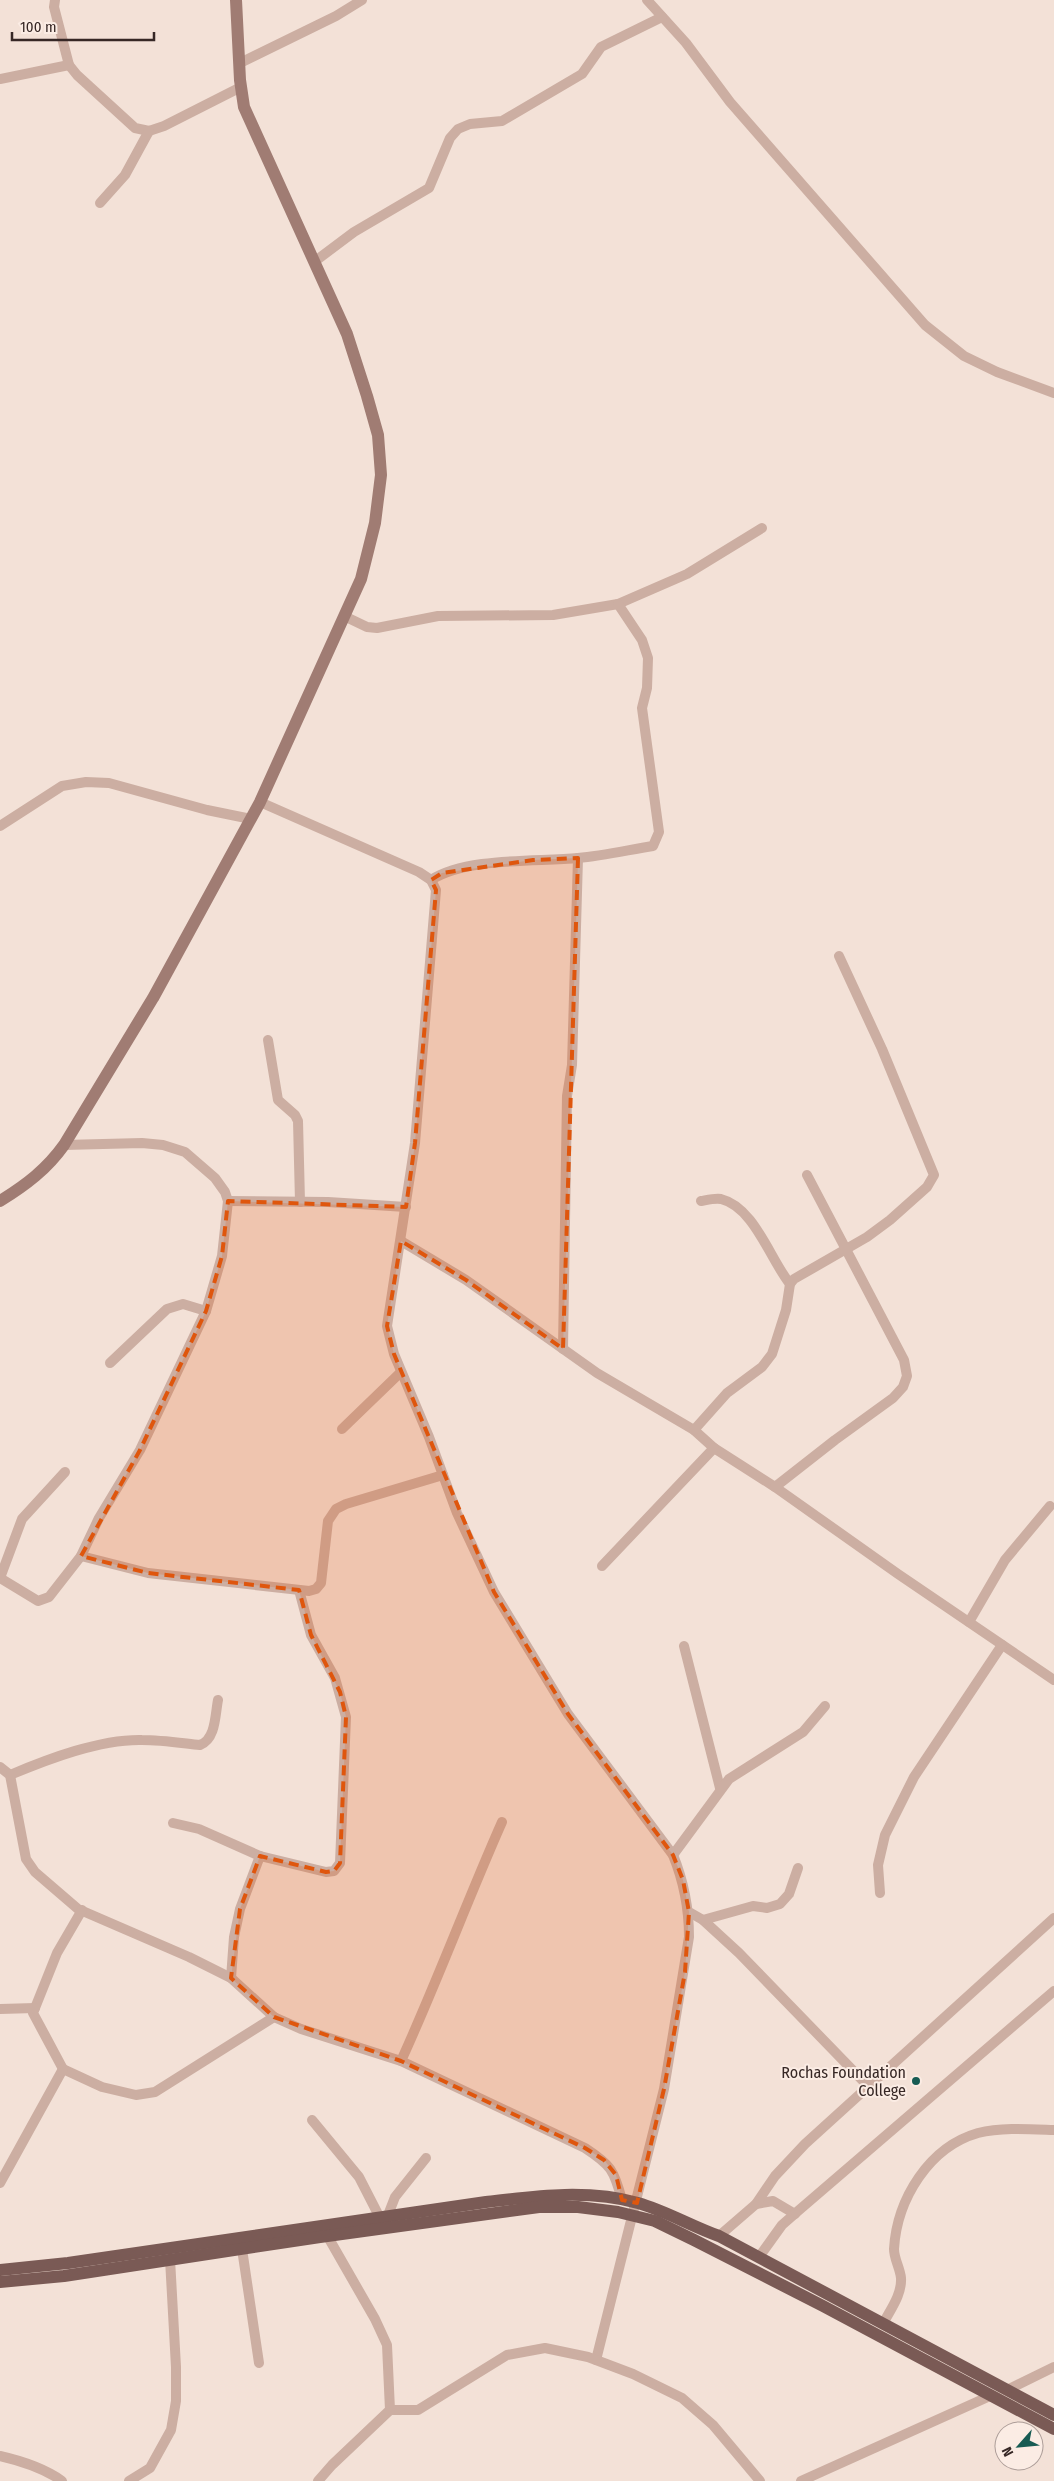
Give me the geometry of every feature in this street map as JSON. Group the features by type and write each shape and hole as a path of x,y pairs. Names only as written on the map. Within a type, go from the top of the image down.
{"main road":[{"path":"0,2270 68,2263 383,2216 544,2195 577,2195 622,2200 677,2216 719,2236 1054,2415"},
{"path":"0,2282 64,2276 170,2259 538,2208 578,2207 655,2221 823,2306 1054,2429"}],"street":[{"path":"55,0 54,7 69,64 77,75 135,128 149,131 164,126 241,87"},
{"path":"0,1201 23,1187 50,1165 153,998 260,802 361,579 374,523 381,475 378,435 347,334 248,114 241,87 236,0"},
{"path":"240,63 336,16 362,0"},
{"path":"647,0 686,43 730,102 925,325 964,356 997,372 1054,393"},
{"path":"314,262 354,232 429,188 450,138 458,129 470,124 502,121 577,78 601,47 662,17"},
{"path":"0,79 69,64"},
{"path":"100,203 125,175 149,131"},
{"path":"344,616 367,627 377,628 438,616 553,615 618,604 687,574 762,528"},
{"path":"431,880 442,873 474,866 578,858 654,846 659,837 642,708 647,688 648,658 642,640 618,604"},
{"path":"0,826 62,786 86,782 109,783 206,810 251,819"},
{"path":"260,802 420,872 431,880 436,890 415,1143 387,1326 394,1354 457,1513 494,1592 568,1714 673,1855 683,1880 689,1912 689,1937 685,1972 666,2079 637,2203 596,2360"},
{"path":"563,1349 568,1096 572,1065 578,858"},
{"path":"694,1430 727,1393 762,1367 772,1354 786,1310 790,1284 798,1276 867,1237 890,1220 927,1187 934,1175 882,1049 839,956"},
{"path":"268,1040 278,1100 295,1115 298,1121 300,1202"},
{"path":"64,1145 142,1143 163,1145 185,1152 215,1178 225,1192 228,1202 222,1256 206,1311 140,1450 99,1518 80,1556 49,1597 38,1601 0,1578 22,1519 64,1472"},
{"path":"775,1487 893,1398 903,1387 907,1376 904,1360 807,1175"},
{"path":"701,1201 720,1198 740,1208 748,1217 780,1272 790,1284"},
{"path":"228,1202 300,1202 406,1207"},
{"path":"401,1241 466,1280 597,1373 694,1430 714,1448 775,1487 1054,1680"},
{"path":"110,1363 167,1309 183,1304 206,1311"},
{"path":"342,1429 401,1372"},
{"path":"602,1566 714,1448"},
{"path":"80,1556 148,1573 299,1590 316,1589 321,1584 328,1521 336,1509 346,1504 443,1475"},
{"path":"969,1622 1005,1560 1050,1506"},
{"path":"173,1824 199,1829 260,1856 326,1872 334,1871 340,1863 346,1717 335,1678 311,1635 299,1590"},
{"path":"880,1893 878,1865 885,1835 914,1777 1002,1645"},
{"path":"684,1646 720,1788"},
{"path":"10,1775 39,1762 103,1744 141,1740 200,1745 206,1743 211,1738 218,1700"},
{"path":"673,1855 720,1788 747,1766 803,1732 825,1706"},
{"path":"0,1767 10,1775 26,1859 35,1872 82,1910 189,1957 230,1978 274,2017 301,2029 401,2061 585,2148 604,2160 616,2175 622,2200"},
{"path":"401,2061 439,1976 468,1898 502,1822"},
{"path":"230,1978 234,1937 240,1908 260,1856"},
{"path":"704,1920 753,1906 766,1908 780,1904 789,1894 798,1868"},
{"path":"82,1910 57,1953 33,2013 63,2069 102,2087 136,2095 155,2092 274,2017"},
{"path":"689,1912 704,1920 739,1953 868,2086"},
{"path":"719,2236 756,2204 775,2176 805,2144 1054,1918"},
{"path":"759,2257 782,2225 1054,1991"},
{"path":"0,2009 35,2008"},
{"path":"0,2183 63,2069"},
{"path":"312,2120 359,2177 383,2216 395,2197 426,2158"},
{"path":"883,2324 899,2295 901,2278 894,2250 898,2218 911,2189 927,2167 946,2148 960,2140 980,2133 1010,2129 1054,2130"},
{"path":"756,2204 773,2201 795,2214"},
{"path":"328,2237 375,2319 387,2345 390,2410"},
{"path":"242,2249 259,2364"},
{"path":"129,2481 150,2468 171,2430 176,2401 176,2367 170,2259"},
{"path":"318,2481 332,2465 390,2410 418,2410 507,2355 546,2348 596,2360 633,2374 682,2398 713,2425 760,2481"},
{"path":"1008,2390 1054,2367"},
{"path":"800,2481 990,2396"},
{"path":"0,2456 20,2460 52,2474 62,2481"}],"highlighted area":[{"path":"578,858 563,1349 466,1280 401,1241 387,1326 394,1354 494,1592 568,1714 673,1855 683,1880 689,1912 685,1972 664,2089 637,2203 622,2200 616,2175 604,2160 585,2148 401,2061 274,2017 231,1978 240,1909 260,1856 326,1872 334,1871 340,1863 346,1717 340,1692 311,1635 299,1590 148,1573 81,1556 140,1450 206,1311 222,1256 228,1201 406,1207 415,1143 436,890 431,880 442,873 533,860"}],"place":[{"name":"Rochas Foundation College","path":"916,2081"}]}
